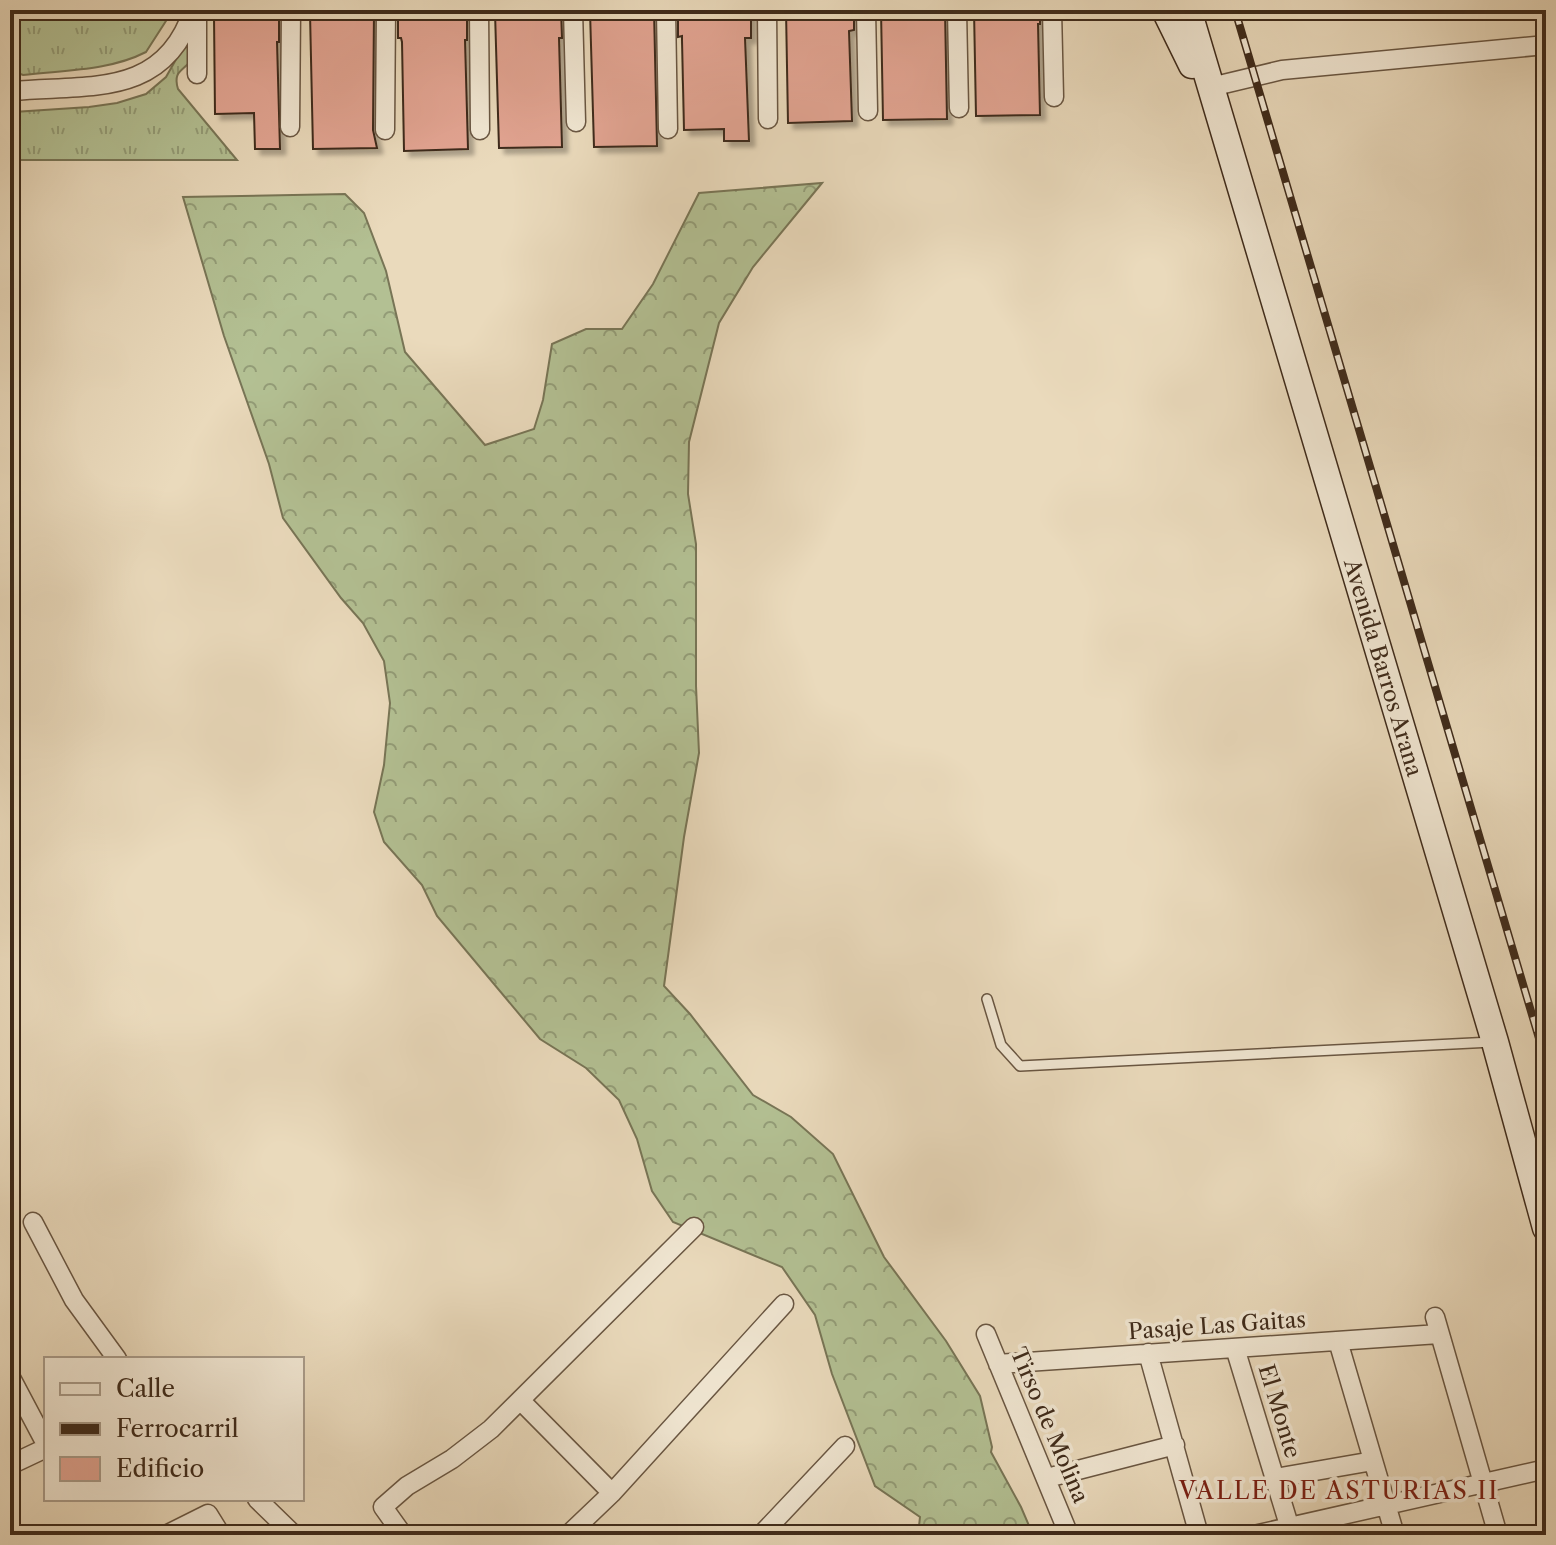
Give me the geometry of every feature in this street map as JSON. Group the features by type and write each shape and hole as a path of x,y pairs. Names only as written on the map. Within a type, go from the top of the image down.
{"main road":[{"name":"Avenida Barros Arana","path":"1165,10 1184,52 1219,114"},
{"name":"Avenida Barros Arana","path":"1188,10 1495,1042 1545,1227"}],"street":[{"path":"195,10 197,74"},
{"path":"11,93 118,83 140,76 169,53 195,10"},
{"path":"290,127 291,10"},
{"path":"385,130 386,10"},
{"path":"479,10 480,130"},
{"path":"573,10 576,122"},
{"path":"666,10 668,129"},
{"path":"767,10 768,119"},
{"path":"866,10 868,111"},
{"path":"957,10 959,108"},
{"path":"1052,10 1054,97"},
{"path":"1211,87 1282,70 1546,45"},
{"path":"33,1222 74,1300 116,1357"},
{"path":"403,1535 383,1507 407,1486 472,1445 521,1401 694,1227"},
{"path":"568,1535 612,1493 784,1304"},
{"name":"Pasaje Las Gaitas","path":"998,1364 1338,1341 1437,1326 1483,1483"},
{"name":"Tirso de Molina","path":"986,1334 1069,1535"},
{"path":"1338,1341 1395,1535"},
{"name":"El Monte","path":"1235,1348 1291,1531"},
{"path":"1148,1353 1199,1535"},
{"path":"10,1376 44,1442"},
{"path":"521,1401 612,1493"},
{"path":"1047,1478 1175,1445"},
{"path":"761,1535 845,1446"},
{"path":"10,1465 44,1447"},
{"path":"1275,1478 1373,1461"},
{"path":"1254,1535 1291,1531 1386,1505 1546,1469"},
{"path":"1483,1483 1498,1535"},
{"path":"259,1501 294,1535"},
{"path":"166,1535 208,1514 221,1535"}],"lane":[{"path":"987,999 1001,1045 1020,1066 1495,1042"}],"green space":[{"path":"10,10 173,10 146,52 117,63 86,69 23,75 10,70"},
{"path":"191,33 191,61 177,76 178,89 237,160 10,160 10,119 14,112 89,107 146,94 166,77"},
{"path":"822,183 753,267 719,323 689,442 688,494 696,544 699,753 664,986 690,1014 753,1095 791,1117 833,1154 884,1257 946,1341 980,1396 991,1452 1033,1535 918,1535 920,1517 875,1486 832,1374 815,1315 782,1267 673,1222 652,1191 637,1139 619,1100 586,1068 540,1039 437,916 422,885 384,842 374,812 384,765 390,703 384,661 363,623 283,518 269,464 224,336 183,197 345,194 364,213 386,271 405,352 485,445 534,429 543,400 552,344 586,329 622,329 653,284 699,193"}],"building":[{"path":"561,10 562,147 499,148 495,12"},
{"path":"654,10 657,146 594,147 590,11"},
{"path":"751,10 751,38 745,38 749,141 724,141 724,129 684,130 682,36 678,37 678,12"},
{"path":"786,10 854,10 854,30 849,31 852,121 788,123"},
{"path":"881,10 945,10 947,119 883,120"},
{"path":"974,10 1040,10 1040,115 976,116"},
{"path":"374,11 373,130 377,148 313,149 310,13"},
{"path":"467,13 468,149 404,151 402,42 398,38 398,15"},
{"path":"279,15 280,149 255,149 254,113 215,114 214,16"}],"railway":[{"path":"1235,10 1546,1062"}],"district":[{"name":"VALLE DE ASTURIAS II","path":"1339,1491"}]}
